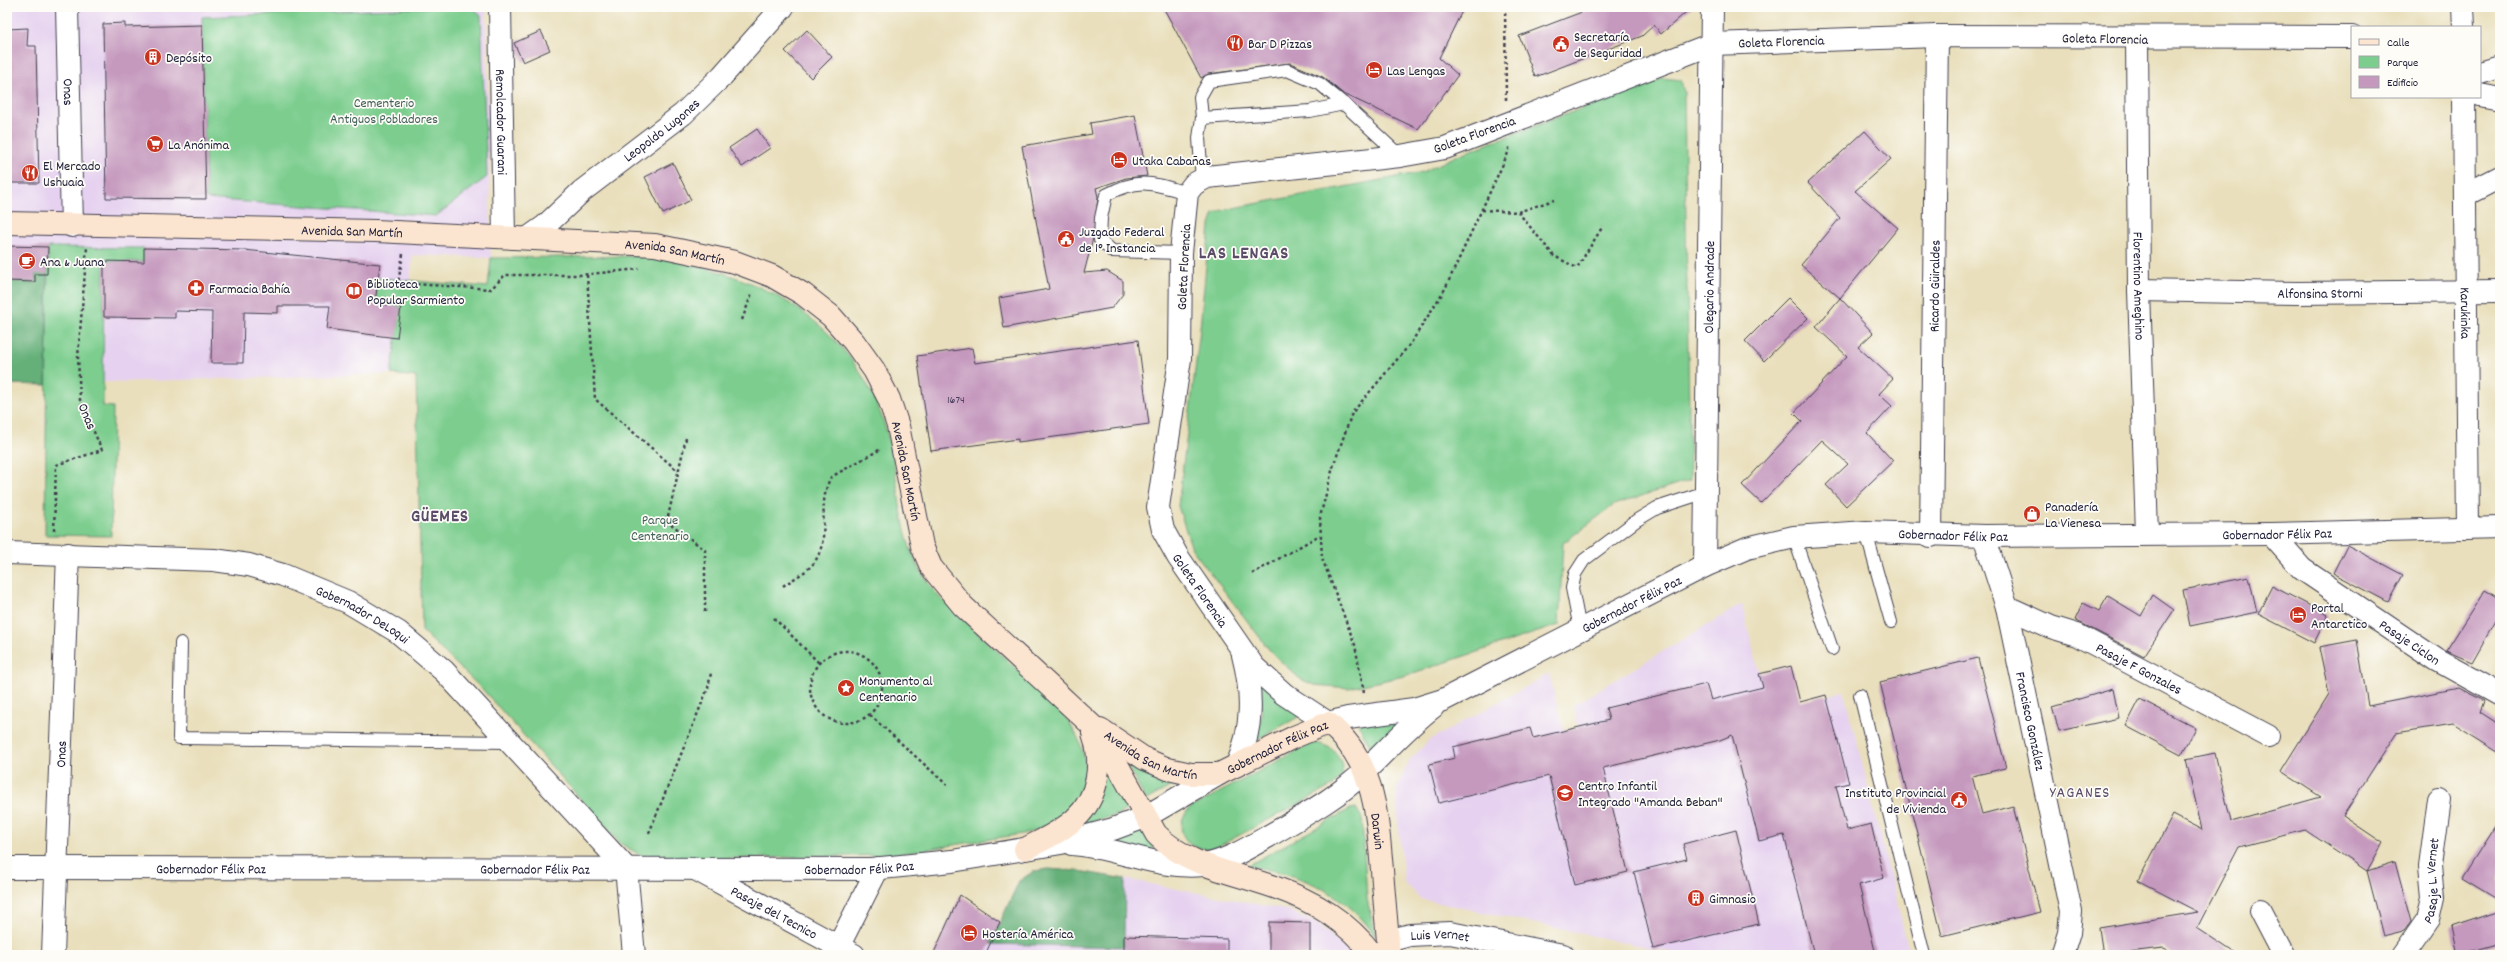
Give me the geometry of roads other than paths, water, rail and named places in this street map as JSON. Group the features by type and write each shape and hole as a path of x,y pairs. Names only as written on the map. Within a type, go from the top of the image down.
{"main road":[{"name":"Avenida San Martín","path":"7,223 72,226 404,232 654,245 735,262 778,280 803,294 830,316 854,342 870,364 889,399 898,426 922,546 931,567 963,606 1088,721 1107,744 1145,817"},
{"name":"Avenida San Martín","path":"1088,721 1145,759 1168,769 1191,774 1228,770"},
{"path":"1025,849 1057,832 1076,818 1089,801 1097,782 1099,763 1096,742 1088,721"},
{"name":"Gobernador Félix Paz","path":"1228,770 1294,737 1328,723"},
{"name":"Darwin","path":"1328,723 1344,735 1357,754 1374,796 1378,819 1383,950"},
{"path":"1145,817 1156,834 1166,845 1182,855 1204,865 1274,887 1313,903 1337,917 1360,937 1383,950"}],"street":[{"name":"Onas","path":"67,7 72,226"},
{"name":"Remolcador Guarani","path":"500,7 504,237"},
{"name":"Leopoldo Lugones","path":"528,238 545,226 582,191 683,114 722,76 783,7"},
{"name":"Olegario Andrade","path":"1705,566 1712,7"},
{"path":"2463,7 2464,26"},
{"name":"Goleta Florencia","path":"1328,723 1284,694 1254,667 1242,652 1178,557 1163,530 1158,508 1180,360 1181,253 1195,187 1208,178 1400,156 1445,148 1506,122 1712,44 1937,36 2137,38 2351,37"},
{"name":"Ricardo Güiraldes","path":"1931,536 1937,36"},
{"name":"Florentino Ameghino","path":"2137,38 2139,290 2147,534"},
{"path":"2481,72 2500,67"},
{"path":"2481,95 2500,99"},
{"name":"Karukinka","path":"2464,98 2468,529"},
{"path":"2465,195 2500,177"},
{"name":"Alfonsina Storni","path":"2139,290 2296,293 2500,291"},
{"name":"Gobernador Félix Paz","path":"1328,723 1414,709 1443,700 1705,566 1747,548 1794,537 1866,532 1931,536 1984,536 2271,534 2500,528"},
{"name":"Pasaje Ciclon","path":"2271,534 2290,558 2302,569 2437,660 2500,696"},
{"name":"Francisco González","path":"1984,536 2007,607 2071,912 2069,933 2062,955"},
{"name":"Gobernador DeLoqui","path":"7,553 214,560 276,573 321,589 348,602 398,632 444,671 626,868"},
{"name":"Onas","path":"53,955 60,554"},
{"name":"Pasaje F Gonzales","path":"2007,607 2051,627 2077,635 2268,736"},
{"path":"1228,770 1247,737 1250,715 1248,677 1242,652"},
{"name":"Gobernador Félix Paz","path":"1061,843 1101,847 1165,864 1204,865 1232,856 1307,814 1337,795 1365,772 1410,725 1443,700"},
{"name":"Gobernador Félix Paz","path":"7,868 55,866 878,868 952,861 1061,843 1145,817 1228,770"},
{"name":"Pasaje L. Vernet","path":"2403,955 2428,919 2433,897 2430,866 2439,799"},
{"path":"626,868 634,955"},
{"name":"Pasaje del Tecnico","path":"695,868 842,952"},
{"path":"842,952 878,868"},
{"path":"2260,911 2283,955"},
{"name":"Luis Vernet","path":"1383,950 1410,935 1450,933 1563,955"}],"lane":[{"path":"1181,253 1112,251 1100,240 1101,218 1106,195 1127,184 1153,183 1195,187 1202,118 1200,97 1208,81 1287,70 1320,84 1400,156"},
{"path":"1202,118 1310,111 1344,104"},
{"path":"1580,630 1572,588 1575,574 1584,560 1637,520 1657,508 1706,492"},
{"path":"1866,532 1891,622"},
{"path":"1794,537 1832,649"},
{"path":"181,643 179,738 509,742"},
{"path":"1860,695 1924,955"}],"place":[{"name":"Bar D Pizzas","path":"1235,43"},
{"name":"Secretaría de Seguridad","path":"1561,44"},
{"name":"Depósito","path":"153,57"},
{"name":"Las Lengas","path":"1374,70"},
{"name":"La Anónima","path":"155,144"},
{"name":"Utaka Cabañas","path":"1119,160"},
{"name":"El Mercado Ushuaia","path":"30,173"},
{"name":"Juzgado Federal de 1° Instancia","path":"1066,239"},
{"name":"Ana & Juana","path":"27,261"},
{"name":"Farmacia Bahía","path":"196,288"},
{"name":"Biblioteca Popular Sarmiento","path":"354,291"},
{"name":"Panadería La Vienesa","path":"2032,514"},
{"name":"Portal Antarctico","path":"2298,615"},
{"name":"Monumento al Centenario","path":"846,688"},
{"name":"Centro Infantil Integrado \"Amanda Beban\"","path":"1565,793"},
{"name":"Instituto Provincial de Vivienda","path":"1959,800"},
{"name":"Gimnasio","path":"1696,898"},
{"name":"Hostería América","path":"969,933"}],"district":[{"name":"LAS LENGAS","path":"1244,252"},
{"name":"GÜEMES","path":"440,515"},
{"name":"YAGANES","path":"2080,791"}],"park label":[{"name":"Cementerio Antiguos Pobladores","path":"384,110"},
{"name":"Parque Centenario","path":"660,528"}]}
